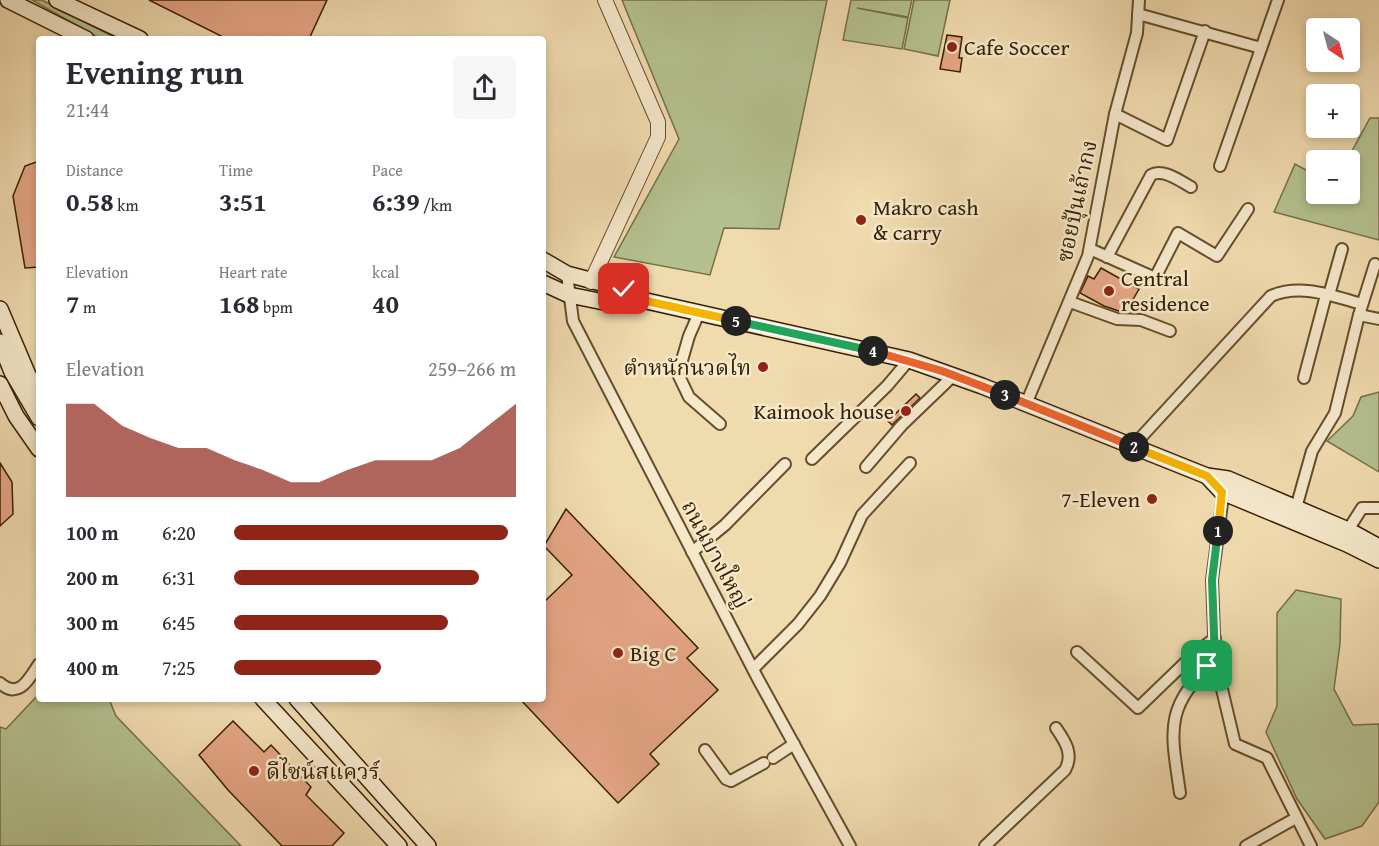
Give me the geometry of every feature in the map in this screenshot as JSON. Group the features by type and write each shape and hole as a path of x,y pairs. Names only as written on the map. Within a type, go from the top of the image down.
{"main road":[{"path":"57,0 134,36"},
{"path":"9,3 34,11 80,36"},
{"path":"546,262 567,274 624,289 642,300 909,360 954,375 1207,476 1379,560"},
{"path":"546,284 569,295 619,305 642,300"},
{"path":"0,309 28,375 36,387"},
{"path":"0,342 12,372 36,413"},
{"path":"0,368 19,405 36,429"},
{"path":"0,384 16,416 36,445"},
{"path":"1225,486 1296,508 1348,530 1379,547"},
{"path":"266,702 399,846"},
{"path":"300,702 428,846"}],"street":[{"path":"591,282 658,137 658,122 604,0"},
{"name":"ซอยปุ้นเถ้ากง","path":"1026,404 1090,249 1115,114 1137,33 1139,0"},
{"path":"1220,166 1278,0"},
{"path":"1138,14 1261,48"},
{"path":"1115,114 1167,140 1205,31"},
{"path":"1107,256 1151,175 1155,172 1164,173 1191,187"},
{"path":"1090,249 1155,278 1178,233 1216,256 1248,209"},
{"path":"1304,378 1342,249"},
{"path":"1296,508 1312,451 1335,413 1361,310 1375,276 1375,264"},
{"name":"ถนนบางใหญ่","path":"567,274 573,321 753,669 850,846"},
{"path":"1133,447 1271,296 1283,291 1307,290 1327,295 1379,319"},
{"path":"1070,302 1117,319 1141,320 1170,331"},
{"path":"699,313 689,336 678,374 689,397 720,424"},
{"path":"812,459 887,386 909,360"},
{"path":"866,467 902,425 954,375"},
{"path":"753,669 798,624 820,596 840,563 862,515 910,463"},
{"path":"692,552 725,525 785,464"},
{"path":"1225,486 1212,580 1215,660 1235,744 1267,758 1311,846"},
{"path":"1348,530 1362,508 1379,508"},
{"path":"1077,652 1138,708 1194,654 1215,638"},
{"path":"1179,793 1172,738 1174,716 1187,692 1215,660"},
{"path":"0,683 11,690 18,690 23,687 36,668"},
{"path":"985,846 1065,770 1069,752 1056,728"},
{"path":"705,750 726,779 731,781 769,761 794,744"},
{"path":"1246,846 1296,818"}],"green space":[{"path":"32,0 42,0 112,36 96,36"},
{"path":"622,0 827,0 779,229 724,228 710,275 614,257 679,139"},
{"path":"851,0 912,0 908,17 857,8 908,18 902,49 843,40"},
{"path":"914,0 950,0 938,56 904,49"},
{"path":"1370,118 1379,118 1379,240 1274,212 1295,164 1306,170 1306,204 1360,204 1360,150 1352,150"},
{"path":"1379,392 1379,472 1327,441 1353,416 1361,397"},
{"path":"1296,590 1341,599 1340,644 1334,689 1353,725 1379,724 1379,802 1362,826 1325,839 1297,799 1266,732 1277,706 1277,613"},
{"path":"36,697 36,702 110,702 116,716 241,846 0,846 0,727 6,729"}],"building":[{"path":"149,0 327,0 310,36 221,36"},
{"name":"Cafe Soccer","path":"947,35 962,37 960,72 940,69"},
{"path":"36,162 36,267 25,268 13,196 25,166"},
{"name":"Central residence","path":"1101,268 1139,289 1131,303 1128,301 1122,312 1104,306 1080,293 1088,276 1094,279"},
{"path":"916,394 920,398 892,425 888,421"},
{"path":"0,463 12,482 13,514 0,526"},
{"name":"Big C","path":"566,509 698,648 687,658 718,690 650,754 659,764 618,803 523,702 546,702 546,600 572,575 546,548 546,543"},
{"name":"ดีไซน์สแควร์","path":"233,721 264,752 271,745 311,787 306,795 344,833 332,846 282,846 228,790 199,755"}],"place":[{"name":"Cafe Soccer","path":"952,47"},
{"name":"Makro cash & carry","path":"861,220"},
{"name":"Central residence","path":"1109,291"},
{"name":"ตำหนักนวดไท","path":"763,367"},
{"name":"Kaimook house","path":"906,411"},
{"name":"7-Eleven","path":"1152,499"},
{"name":"Big C","path":"618,653"},
{"name":"ดีไซน์สแควร์","path":"254,771"}],"route":[{"path":"624,289 642,300 909,360 1207,476 1222,492 1212,580 1215,660 1207,666"}]}
